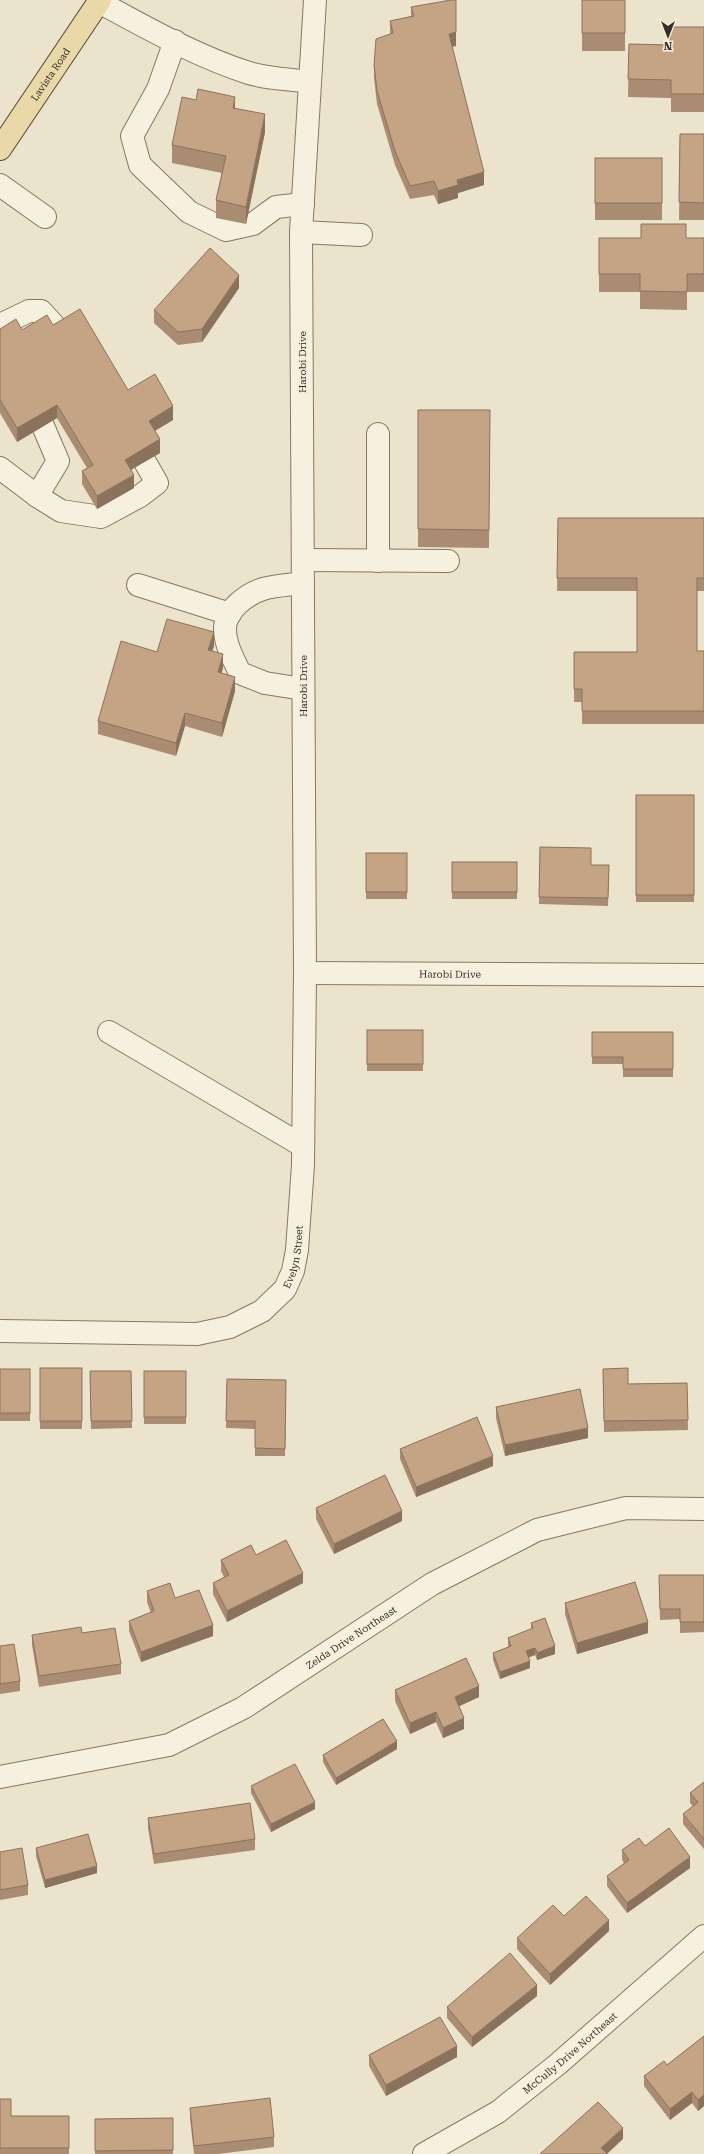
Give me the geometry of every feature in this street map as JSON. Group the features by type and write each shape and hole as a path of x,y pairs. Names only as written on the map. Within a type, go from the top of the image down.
{"main road":[{"name":"Lavista Road","path":"0,149 100,1"}],"street":[{"name":"Harobi Drive","path":"314,0 301,232 305,973 704,975"},
{"path":"100,1 175,41 250,73 310,82"},
{"path":"175,41 158,89 132,136 140,165 189,212 226,230 253,224 276,207 303,204"},
{"path":"0,185 45,217"},
{"path":"301,232 361,235"},
{"path":"1,334 28,311 41,311 61,333"},
{"path":"37,496 58,461 43,426"},
{"path":"378,434 378,561"},
{"path":"0,468 37,496 61,510 101,517 140,496 157,483 145,462"},
{"path":"303,560 448,561"},
{"path":"303,583 263,589 243,598 230,614 225,629 230,652 240,673 265,683 304,689"},
{"path":"138,585 230,614"},
{"name":"Evelyn Street","path":"0,1331 196,1334 230,1327 262,1311 285,1289 293,1271 297,1250 303,1146 305,973"},
{"path":"109,1032 303,1146"},
{"name":"Zelda Drive Northeast","path":"0,1776 169,1745 243,1708 432,1584 537,1530 626,1508 704,1509"},
{"name":"McCully Drive Northeast","path":"435,2152 498,2112 558,2064 704,1936"}],"building":[{"path":"456,0 456,32 449,34 484,172 457,180 458,185 438,191 434,181 410,186 395,151 377,91 374,65 376,39 393,33 390,21 414,16 411,7"},
{"path":"582,0 625,0 625,33 582,33"},
{"path":"670,27 704,27 704,94 671,94 671,80 628,79 629,44 670,45"},
{"path":"198,89 235,97 233,108 265,114 246,207 216,200 226,156 172,145 182,97 196,100"},
{"path":"680,134 704,134 704,203 679,202"},
{"path":"595,158 662,158 662,203 595,203"},
{"path":"641,224 686,224 686,238 704,238 704,274 687,274 687,292 640,291 640,274 599,274 599,238 641,238"},
{"path":"210,248 239,275 202,329 178,332 154,310"},
{"path":"80,309 128,390 155,374 173,406 149,421 160,439 125,460 134,475 97,496 82,471 93,465 57,405 17,428 0,400 0,329 16,319 22,330 47,315 53,325"},
{"path":"418,410 490,410 489,530 418,529"},
{"path":"558,518 704,518 704,578 697,578 697,651 704,651 704,711 582,711 582,689 574,689 574,652 637,652 637,578 557,578"},
{"path":"167,619 214,632 208,650 223,654 218,672 235,677 222,723 185,713 176,743 98,721 121,641 157,652"},
{"path":"636,795 694,795 694,895 636,895"},
{"path":"540,847 591,848 591,865 609,865 608,898 539,897"},
{"path":"366,853 407,853 407,892 366,892"},
{"path":"452,862 517,862 517,892 452,892"},
{"path":"367,1030 423,1030 423,1064 367,1064"},
{"path":"592,1032 673,1032 673,1069 623,1069 623,1057 592,1057"},
{"path":"40,1368 82,1368 82,1421 40,1421"},
{"path":"628,1368 628,1384 687,1383 688,1420 604,1421 603,1369"},
{"path":"0,1369 30,1369 30,1413 0,1413"},
{"path":"90,1371 131,1371 132,1421 91,1421"},
{"path":"144,1371 186,1371 186,1417 144,1417"},
{"path":"227,1379 286,1380 285,1449 255,1448 255,1421 226,1421"},
{"path":"580,1389 588,1428 505,1445 496,1407"},
{"path":"477,1417 493,1456 416,1487 400,1449"},
{"path":"385,1475 402,1511 334,1544 316,1508"},
{"path":"286,1540 303,1573 227,1611 213,1583 229,1575 221,1560 251,1545 256,1555"},
{"path":"659,1575 704,1575 704,1622 680,1622 680,1609 660,1609"},
{"path":"635,1582 648,1622 577,1643 565,1603"},
{"path":"170,1583 175,1598 199,1590 213,1625 141,1652 129,1621 154,1611 147,1591"},
{"path":"545,1618 555,1646 537,1653 535,1648 526,1651 530,1661 500,1672 493,1653 511,1646 508,1638 533,1628 531,1623"},
{"path":"81,1627 82,1633 115,1628 121,1664 39,1676 32,1635"},
{"path":"14,1644 20,1681 0,1684 0,1646"},
{"path":"466,1658 479,1686 455,1697 464,1718 443,1728 436,1712 410,1723 395,1690"},
{"path":"383,1719 397,1741 336,1778 323,1755"},
{"path":"295,1764 315,1802 271,1824 251,1786"},
{"path":"704,1782 704,1839 683,1814 698,1802 690,1793"},
{"path":"250,1803 255,1839 154,1854 148,1818"},
{"path":"669,1828 690,1857 627,1903 607,1876 629,1860 622,1850 639,1838 645,1846"},
{"path":"88,1834 97,1866 45,1880 36,1848"},
{"path":"22,1848 28,1885 0,1890 0,1852"},
{"path":"586,1896 609,1920 550,1974 517,1938 553,1905 564,1916"},
{"path":"510,1953 537,1985 472,2037 447,2007"},
{"path":"440,2017 457,2046 386,2085 369,2055"},
{"path":"704,2036 704,2095 698,2100 692,2092 670,2109 644,2076 664,2061 667,2065"},
{"path":"270,2098 274,2137 194,2146 190,2108"},
{"path":"0,2099 11,2099 11,2116 69,2116 69,2148 0,2148"},
{"path":"598,2102 623,2128 601,2148 607,2153 606,2154 540,2154"},
{"path":"173,2118 173,2150 95,2151 95,2119"}]}
